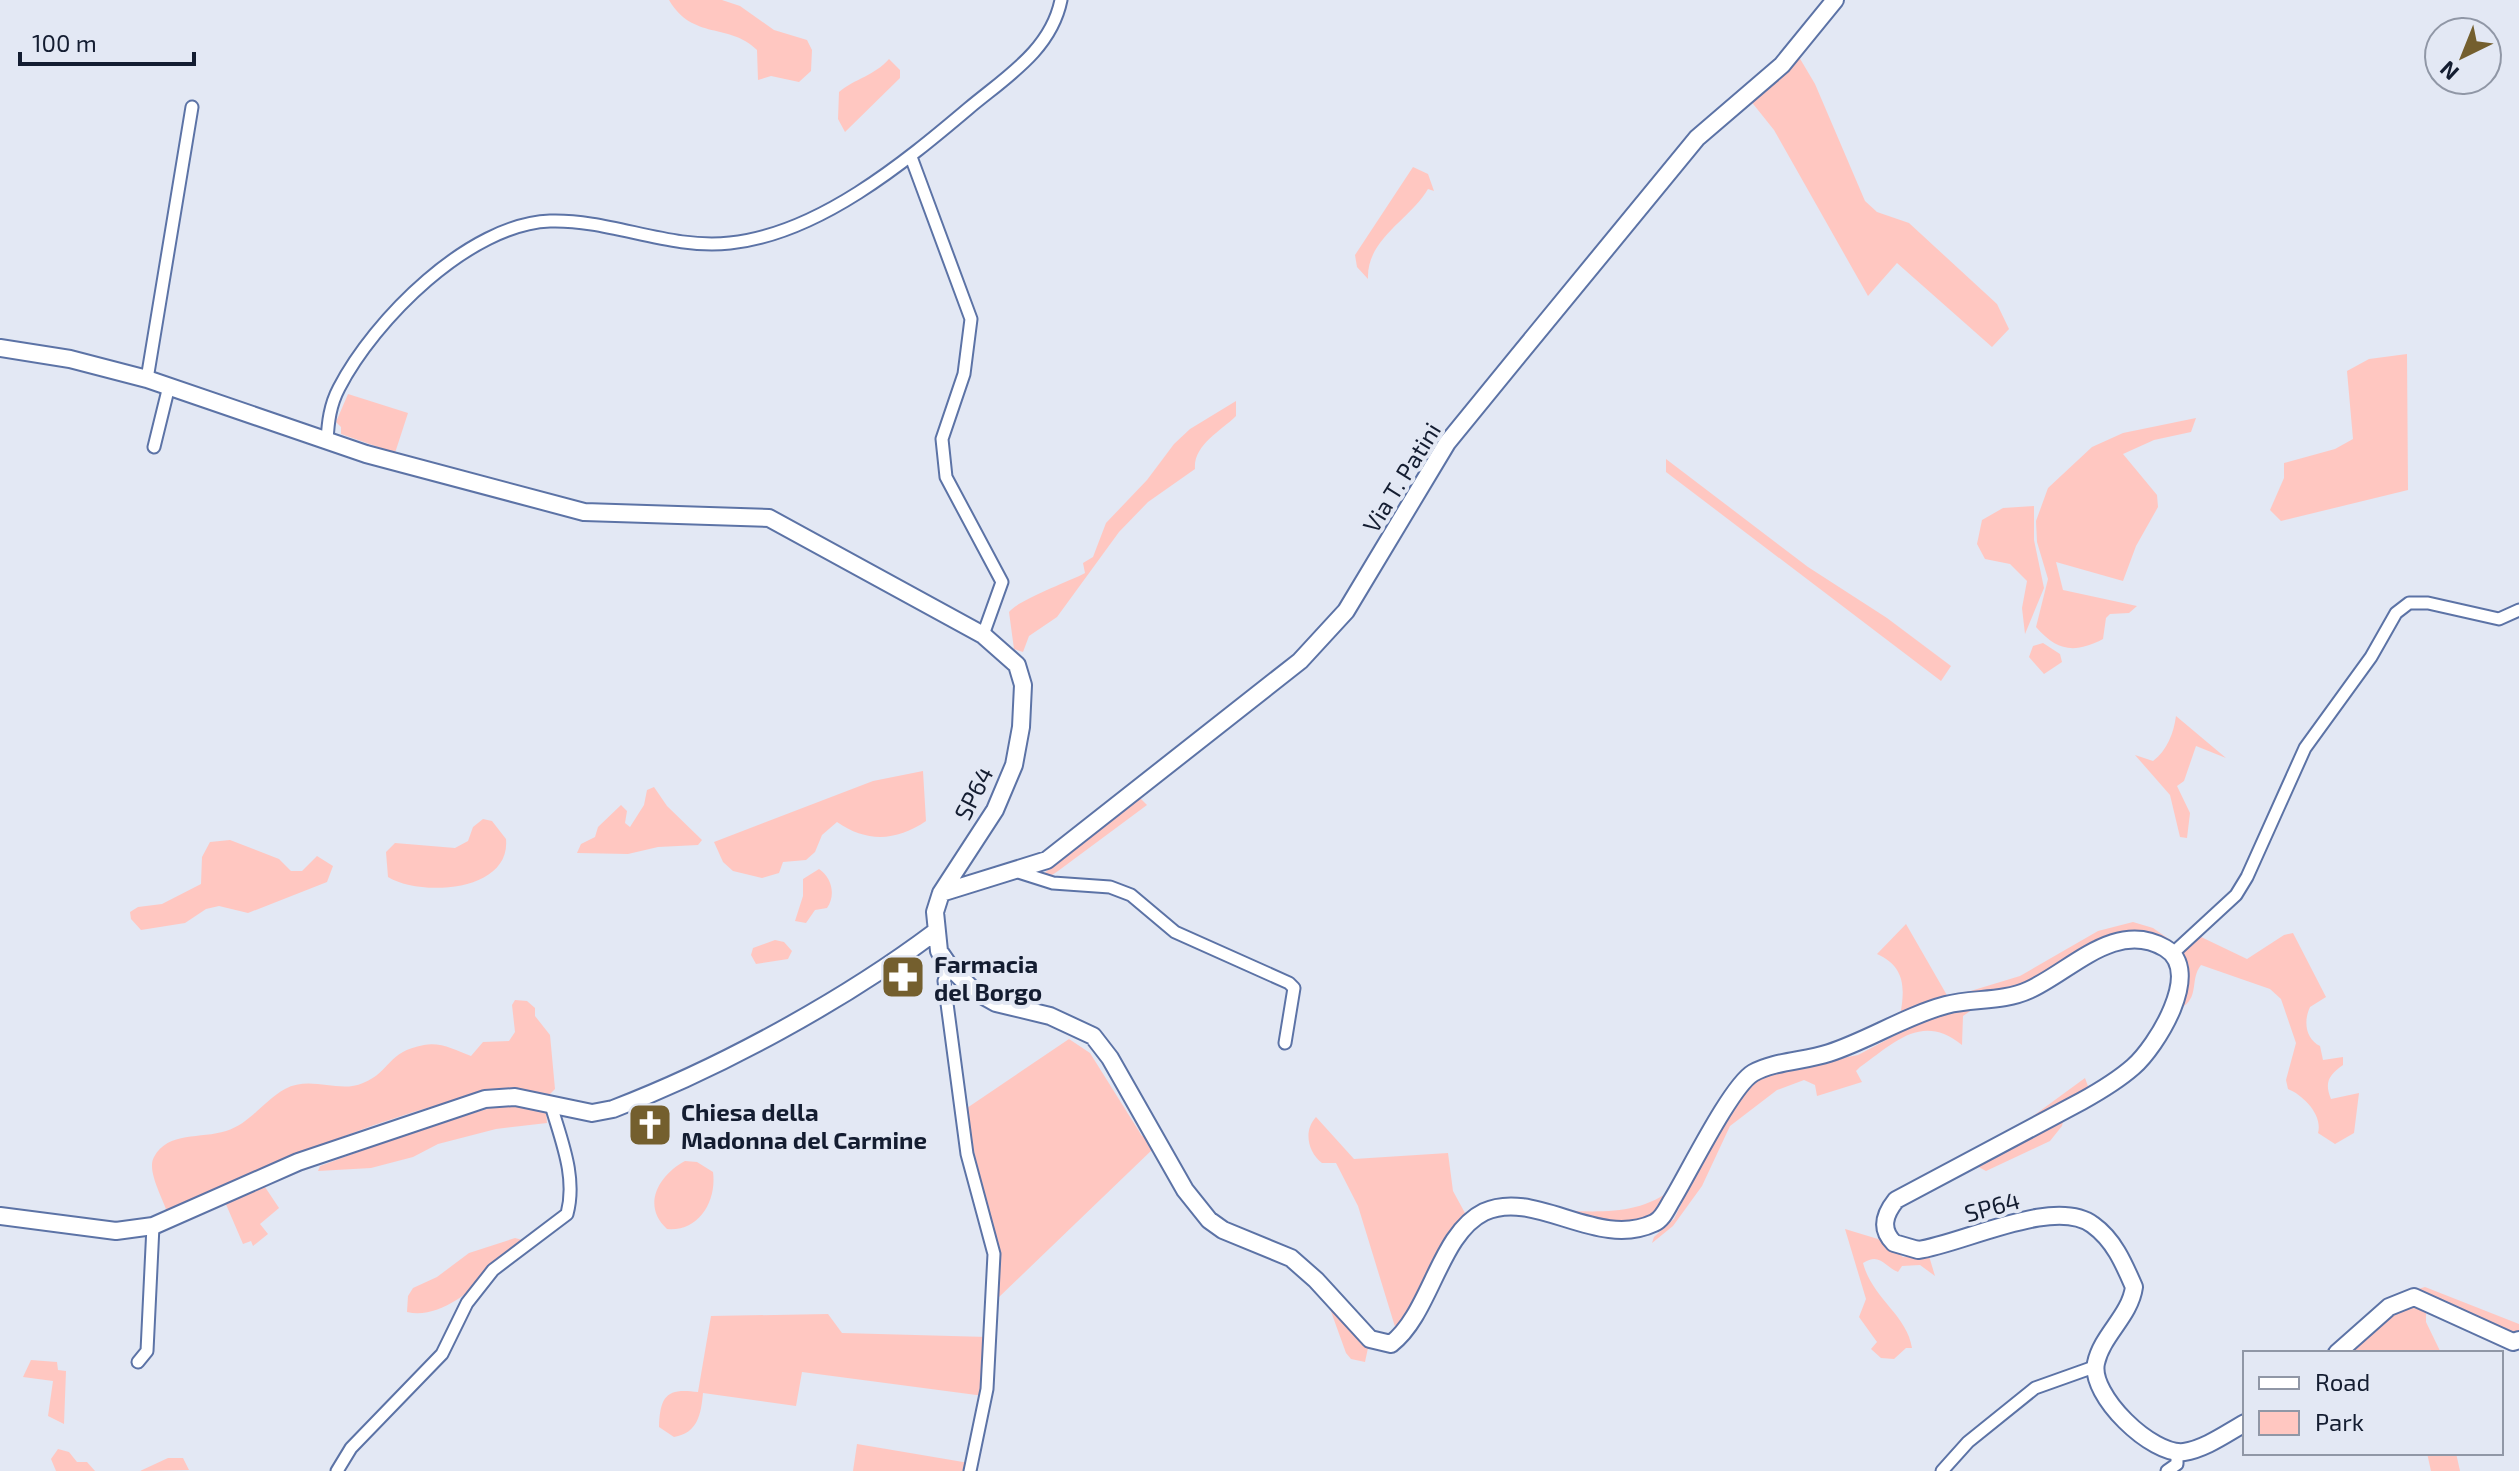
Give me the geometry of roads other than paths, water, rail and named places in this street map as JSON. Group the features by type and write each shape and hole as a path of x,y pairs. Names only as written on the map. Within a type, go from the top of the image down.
{"street":[{"path":"327,441 329,414 338,389 377,332 403,302 464,253 506,230 549,221 614,228 690,242 729,243 827,211 911,157 1027,60 1054,24 1061,0"},
{"name":"Via T. Patini","path":"941,893 1047,860 1300,661 1346,611 1447,443 1697,138 1782,65 1835,0"},
{"path":"147,379 192,107"},
{"path":"911,157 971,319 964,374 942,439 946,477 1002,582 983,635"},
{"name":"SP64","path":"0,348 70,359 147,379 327,441 584,512 769,518 983,635 1017,665 1023,685 1021,727 1014,765 995,810 941,893 935,912 935,932"},
{"path":"154,447 169,386"},
{"path":"0,1216 116,1231 153,1226 298,1162 485,1099 515,1097 592,1113 635,1101 732,1056 854,985 935,932 939,951 973,990 996,1003 1050,1016 1093,1036 1110,1058 1185,1190 1209,1220 1223,1230 1291,1258 1316,1280 1370,1339 1391,1344 1410,1325 1453,1246 1484,1213 1513,1206 1607,1230 1635,1231 1659,1221 1730,1101 1752,1074 1829,1053 1947,1005 2008,997 2027,991 2113,941 2133,939 2153,942 2172,954 2236,895 2305,748 2371,657 2396,613 2409,603 2428,603 2499,619 2519,610"},
{"path":"1014,871 1053,883 1110,887 1131,895 1175,932 1289,983 1294,988 1285,1043"},
{"name":"SP64","path":"2094,1367 2100,1351 2128,1307 2134,1287 2110,1241 2093,1225 2066,1214 1927,1249 1907,1250 1887,1236 1886,1214 1896,1200 2111,1084 2133,1067 2154,1042 2179,990 2181,976 2172,954"},
{"path":"950,967 944,981 967,1154 994,1254 987,1389 970,1471"},
{"path":"337,1471 351,1448 442,1354 467,1303 493,1270 567,1214 571,1200 569,1171 551,1105"},
{"path":"138,1362 147,1351 153,1226"},
{"path":"2339,1351 2389,1307 2414,1297 2513,1342 2519,1340"},
{"path":"1942,1471 1968,1442 2035,1388 2094,1367 2104,1394 2135,1430 2164,1450 2177,1452 2197,1448 2243,1424"},
{"path":"2167,1471 2177,1464 2177,1452"}],"place":[{"name":"Farmacia del Borgo","path":"903,977"},
{"name":"Chiesa della Madonna del Carmine","path":"650,1125"}]}
